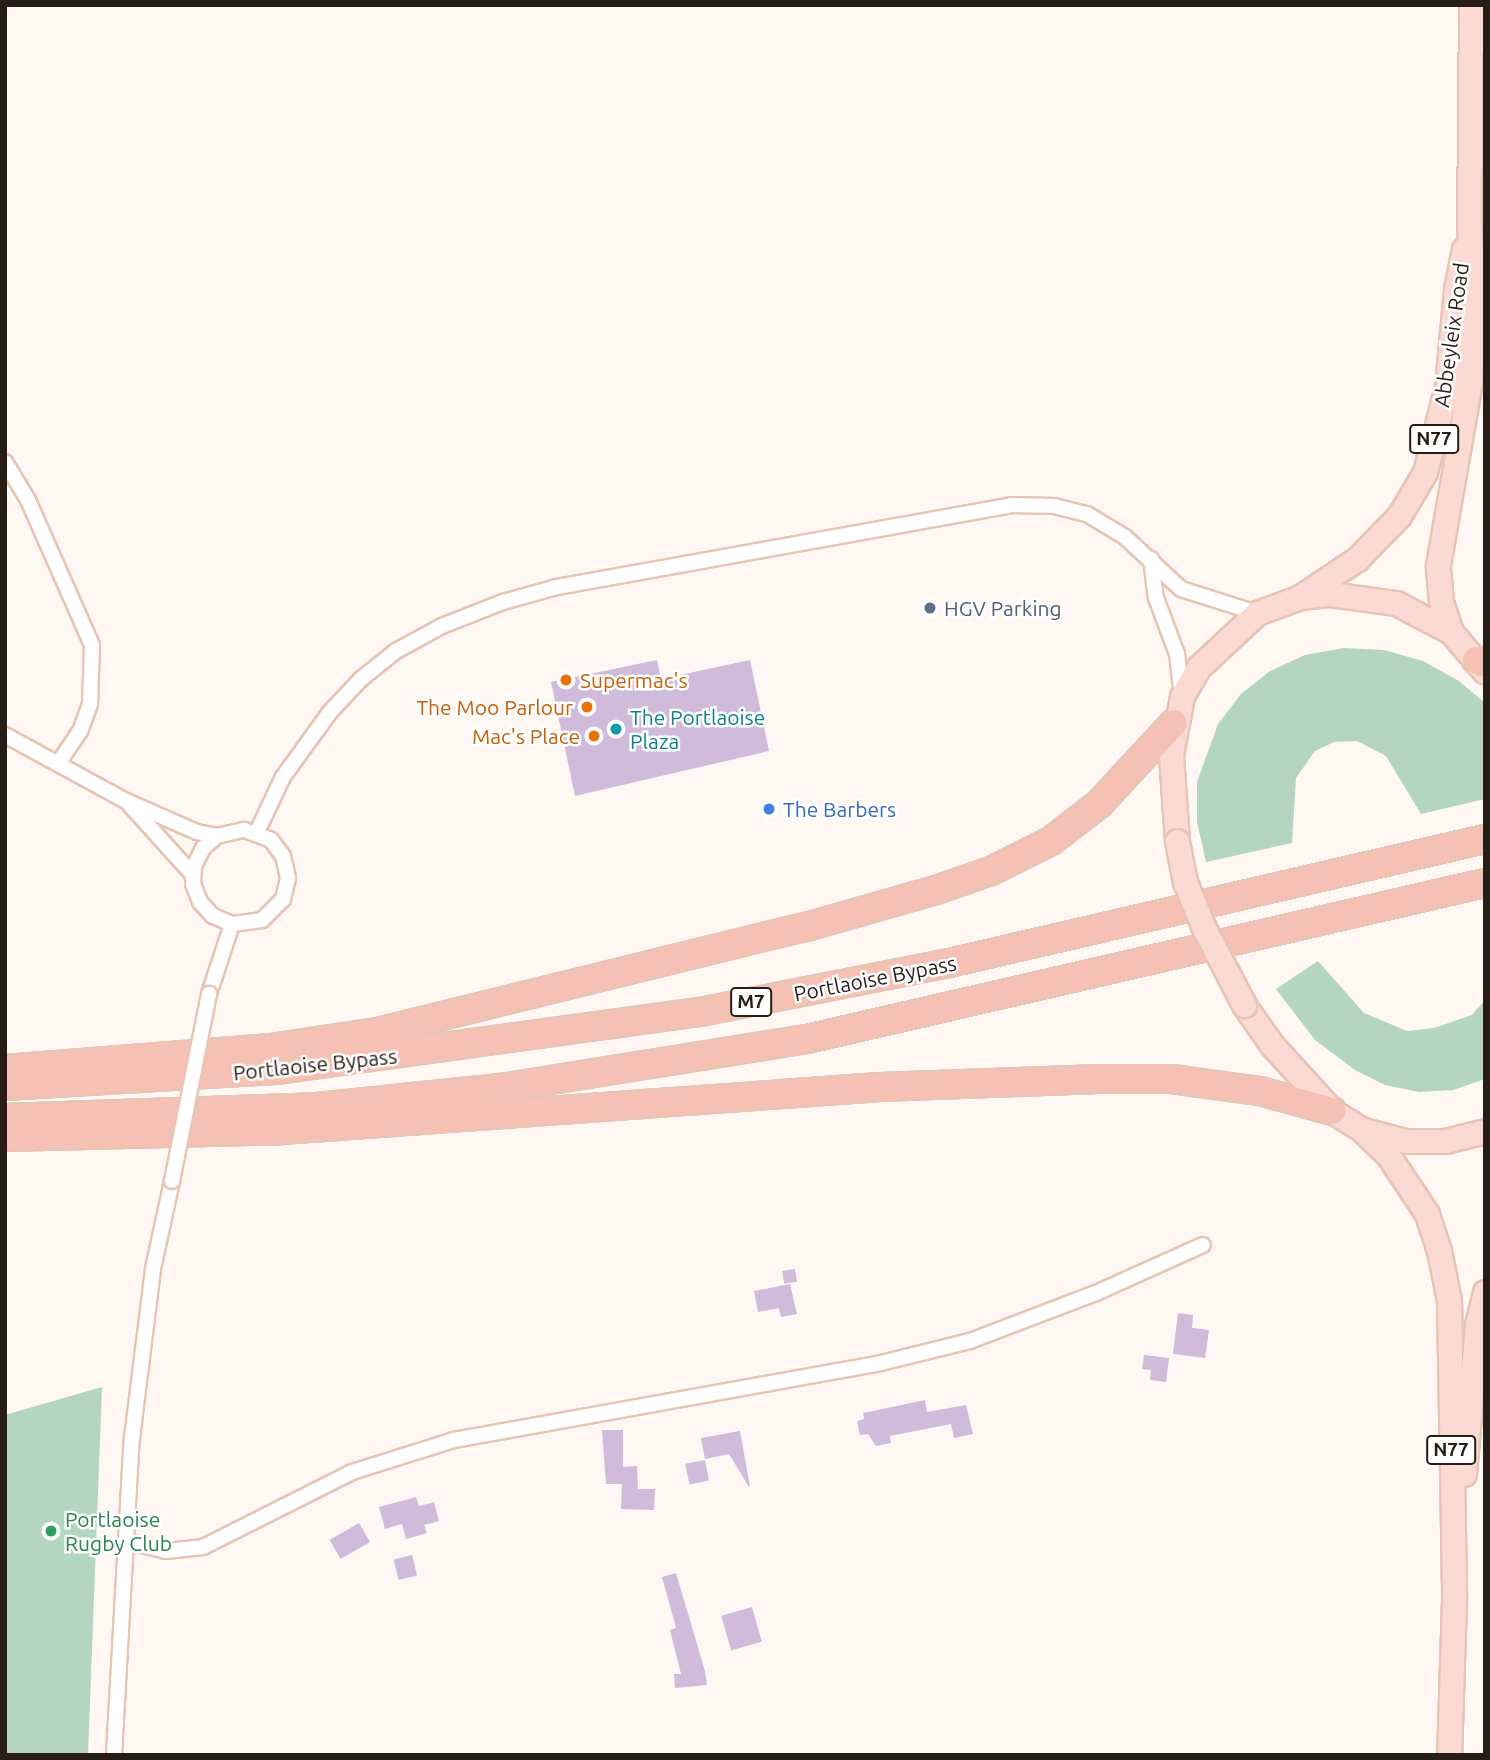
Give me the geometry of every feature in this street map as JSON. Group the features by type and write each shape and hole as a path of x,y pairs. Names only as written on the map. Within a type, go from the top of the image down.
{"highway":[{"path":"5,1069 271,1048 377,1032 936,890 991,872 1051,841 1099,804 1174,723"},
{"name":"Portlaoise Bypass","path":"5,1086 275,1070 700,1012 949,963 1485,839"},
{"name":"Portlaoise Bypass","path":"5,1118 315,1107 562,1078 807,1039 1485,883"},
{"path":"5,1137 282,1130 880,1087 1094,1079 1171,1079 1260,1091 1332,1111"}],"main road":[{"name":"Abbeyleix Road","path":"1451,632 1438,565 1470,381 1475,290 1469,228 1471,5"},
{"name":"Abbeyleix Road","path":"1300,597 1357,559 1399,516 1425,472 1447,386 1456,289 1469,228"},
{"name":"N77","path":"1449,1755 1454,1600 1449,1300 1439,1251 1427,1214 1408,1180 1362,1130 1332,1111 1272,1045 1244,1005 1203,928 1185,882 1171,793 1174,723 1182,696 1199,667 1256,613 1300,597 1360,595 1396,603 1451,632 1482,665"},
{"name":"N77","path":"1362,1130 1418,1141 1445,1141 1485,1131"},
{"name":"N77","path":"1454,1600 1477,1324 1485,1292"}],"street":[{"path":"5,462 29,500 92,645 95,676 90,704 80,732 59,762"},
{"path":"257,832 290,765 361,679 407,645 503,602 613,575 1011,505 1054,506 1087,514 1151,559 1181,589 1256,613"},
{"path":"1151,559 1156,598 1177,654 1182,696"},
{"path":"5,735 59,762 126,801 217,836"},
{"path":"126,801 193,875"},
{"path":"235,830 257,832 283,856 287,888 270,914 253,923 232,924 206,910 196,893 193,875 202,848 217,836 235,830"},
{"path":"114,1755 142,1356 172,1181 209,994 232,924"},
{"path":"127,1541 166,1551 203,1547 352,1472 454,1440 881,1363 970,1340 1096,1293 1203,1244"}],"green space":[{"path":"1344,648 1384,650 1423,661 1459,681 1485,703 1485,799 1421,814 1386,756 1357,741 1334,742 1315,751 1296,778 1292,843 1206,862 1197,822 1197,782 1218,724 1241,694 1270,671 1305,655"},
{"path":"1318,961 1364,1013 1407,1031 1434,1028 1472,1015 1485,1000 1485,1079 1453,1090 1419,1092 1385,1085 1355,1070 1315,1040 1276,989"},
{"name":"Portlaoise Rugby Club","path":"102,1387 88,1755 5,1755 5,1415"}],"building":[{"path":"657,660 661,679 750,660 769,751 575,796 551,682"},
{"path":"795,1269 797,1282 784,1284 782,1271"},
{"path":"790,1284 797,1314 781,1317 779,1308 758,1312 754,1291"},
{"path":"1178,1313 1193,1315 1192,1328 1209,1330 1205,1358 1173,1354"},
{"path":"1144,1355 1169,1358 1166,1382 1150,1380 1151,1370 1142,1369"},
{"path":"925,1400 927,1412 966,1405 973,1434 954,1438 951,1424 890,1436 891,1443 876,1446 868,1434 860,1435 857,1421 864,1419 863,1413"},
{"path":"602,1430 623,1430 623,1467 637,1466 638,1489 655,1489 654,1510 621,1509 622,1484 606,1484"},
{"path":"740,1431 750,1487 729,1454 705,1459 701,1438"},
{"path":"705,1460 709,1481 689,1484 685,1464"},
{"path":"416,1497 419,1506 434,1502 439,1521 424,1525 427,1533 406,1539 402,1524 385,1529 379,1507"},
{"path":"359,1523 370,1542 341,1559 330,1540"},
{"path":"412,1555 417,1575 399,1580 394,1560"},
{"path":"676,1573 707,1685 675,1688 674,1674 681,1674 670,1630 676,1628 662,1577"},
{"path":"752,1607 762,1642 731,1650 721,1616"}],"place":[{"name":"HGV Parking","path":"930,608"},
{"name":"Supermac's","path":"566,680"},
{"name":"The Moo Parlour","path":"587,707"},
{"name":"The Portlaoise Plaza","path":"616,729"},
{"name":"Mac's Place","path":"594,736"},
{"name":"The Barbers","path":"769,809"},
{"name":"Portlaoise Rugby Club","path":"51,1531"}]}
